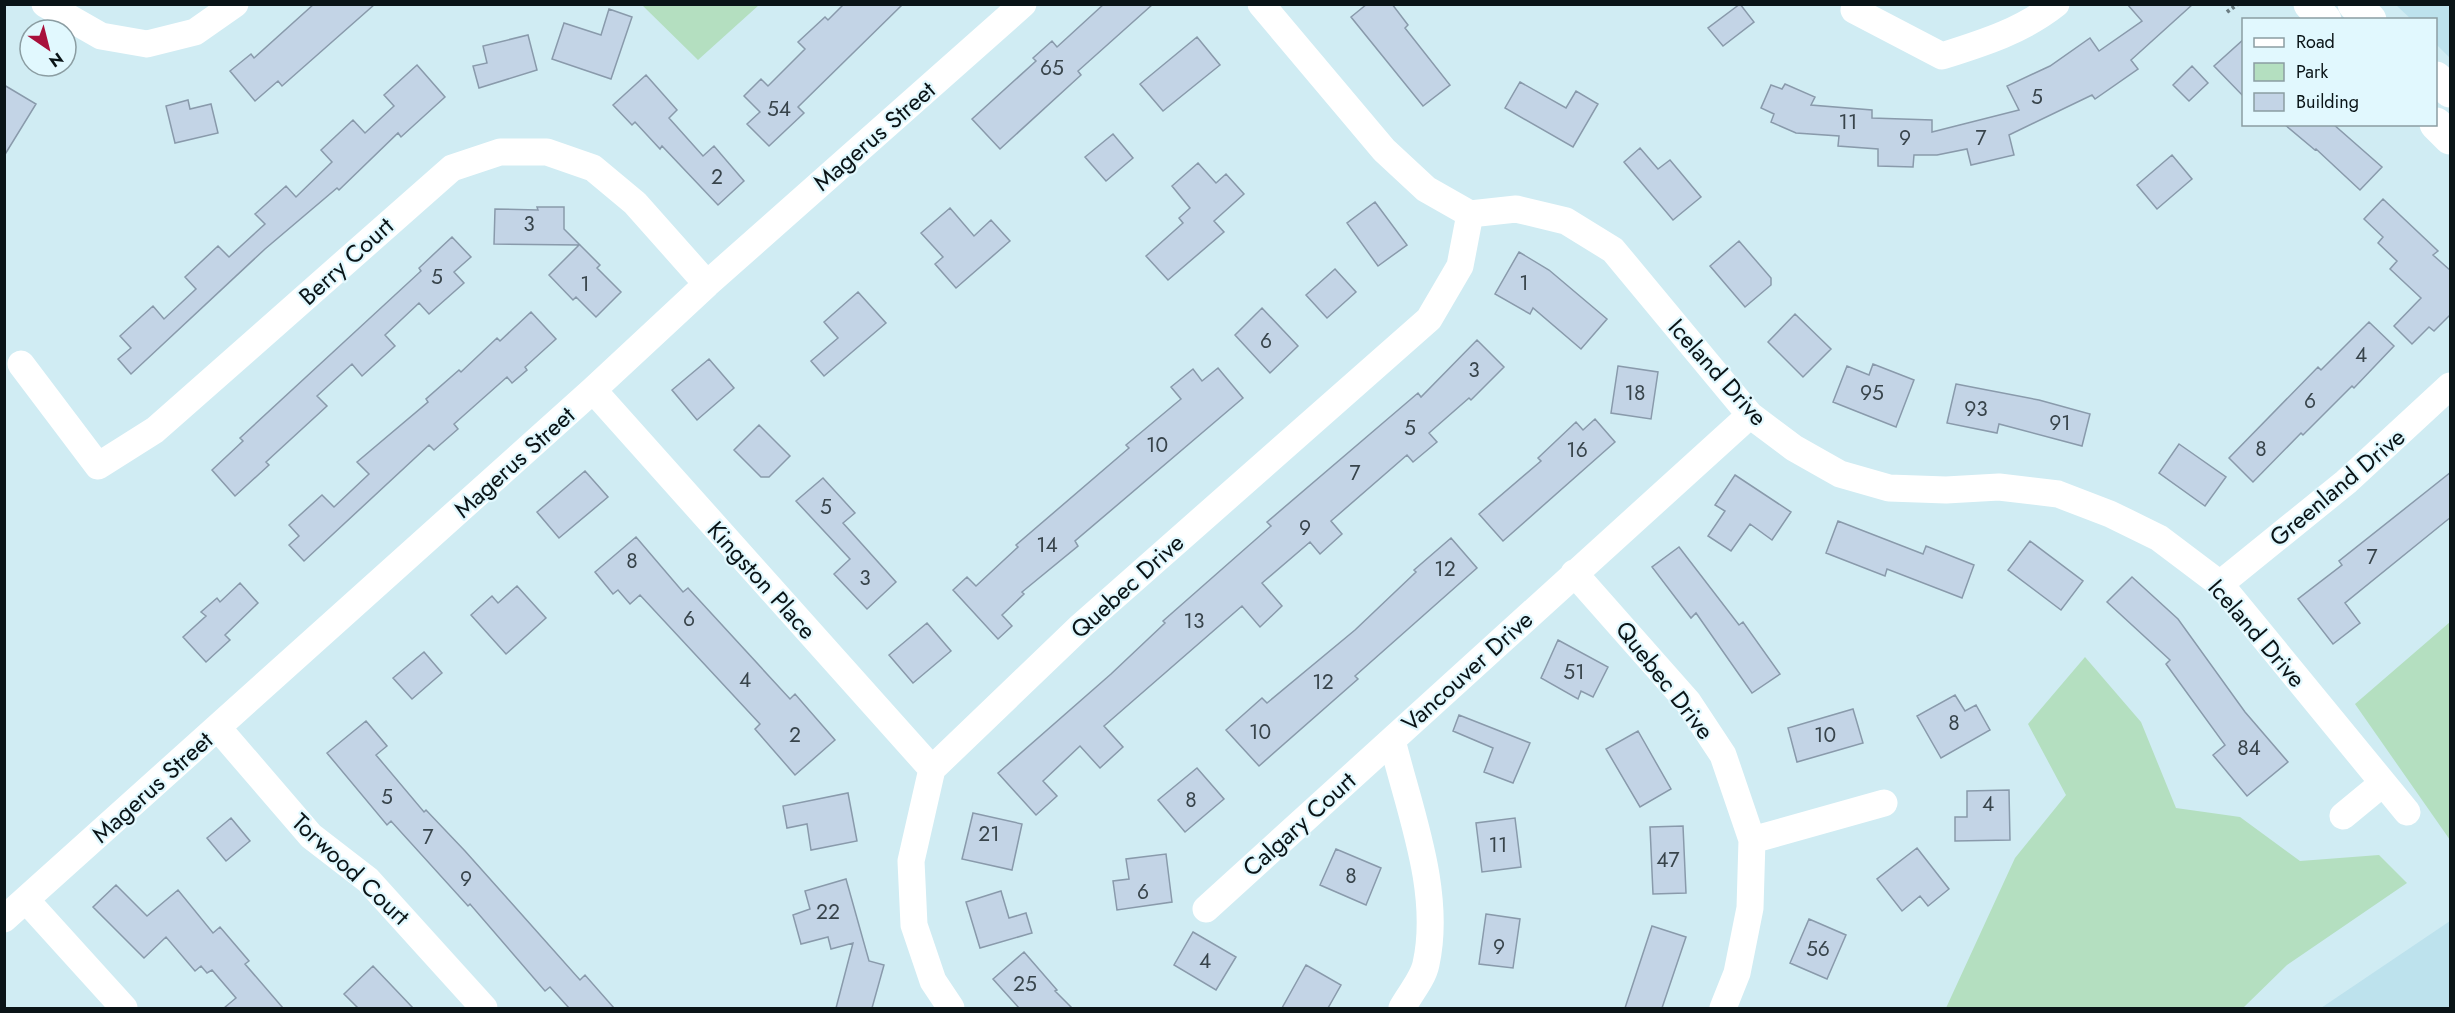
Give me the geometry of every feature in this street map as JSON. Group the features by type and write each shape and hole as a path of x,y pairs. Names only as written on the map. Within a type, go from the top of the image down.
{"street":[{"path":"45,4 101,36 147,44 195,32 235,4"},
{"name":"Magerus Street","path":"4,920 593,390 707,284 1023,4"},
{"path":"1261,4 1384,150 1425,189 1470,214"},
{"path":"1854,10 1942,56 1998,38 2039,17 2056,4"},
{"path":"2310,4 2323,18"},
{"path":"2354,4 2368,18"},
{"path":"2437,79 2451,91"},
{"path":"2437,125 2451,138"},
{"name":"Berry Court","path":"21,364 98,466 155,430 452,168 500,152 547,152 593,168 635,203 707,284"},
{"name":"Iceland Drive","path":"1470,214 1516,209 1566,221 1613,250 1750,415 1794,448 1840,474 1889,488 1946,490 1999,487 2058,494 2110,514 2159,538 2220,584 2407,812"},
{"name":"Quebec Drive","path":"932,769 1082,626 1429,319 1460,266 1470,214"},
{"name":"Greenland Drive","path":"2220,584 2370,460 2451,386"},
{"name":"Kingston Place","path":"593,390 932,769"},
{"name":"Vancouver Drive","path":"1402,1008 1426,966 1431,914 1421,859 1392,740 1750,415"},
{"name":"Quebec Drive","path":"1574,573 1688,702 1723,755 1752,840 1750,908 1737,973 1723,1008"},
{"name":"Torwood Court","path":"218,729 311,836 368,880 484,1008"},
{"name":"Calgary Court","path":"1206,909 1392,740"},
{"path":"932,769 911,861 914,925 933,981 951,1008"},
{"path":"2343,816 2383,783"},
{"path":"1752,840 1884,803"},
{"path":"26,900 124,1008"}],"path":[{"path":"2227,12 2238,4"}],"shaded area":[{"path":"2396,5 2450,5 2450,58 2437,45 2437,18 2410,18"},
{"path":"2450,921 2450,1008 2321,1008"}],"green space":[{"path":"642,5 759,5 698,60"},
{"path":"2450,622 2450,840 2355,704"},
{"path":"2085,657 2141,722 2176,808 2240,817 2300,861 2379,855 2407,883 2287,965 2243,1008 1946,1008 2015,858 2066,795 2028,724"}],"building":[{"path":"314,4 375,4 282,86 278,81 255,101 230,71 251,54 254,58"},
{"path":"844,4 903,4 798,107 804,113 769,146 747,124 760,112 744,96 761,79 768,86 805,49 798,42 825,17 828,20"},
{"path":"1104,4 1153,4 1078,71 1081,75 1000,149 972,119 1036,61 1033,58 1052,41 1057,47"},
{"path":"1367,4 1392,4 1408,25 1405,28 1450,85 1423,106 1351,17"},
{"path":"1740,4 1754,22 1723,46 1708,28"},
{"path":"2127,4 2193,4 2131,60 2138,69 2095,99 2092,95 2009,135 2014,155 1971,165 1967,149 1937,155 1914,155 1913,167 1878,166 1878,149 1838,146 1839,136 1796,133 1771,122 1774,114 1761,108 1771,85 1782,89 1785,84 1815,97 1811,105 1872,110 1872,118 1932,120 1932,132 2019,110 2007,86 2050,66 2090,38 2099,51 2142,21"},
{"path":"609,9 632,17 611,79 552,59 564,23 601,35"},
{"path":"528,35 537,70 479,88 473,66 487,63 483,46"},
{"path":"1197,37 1220,65 1163,111 1140,84"},
{"path":"2242,41 2242,95 2214,66"},
{"path":"417,65 445,97 401,137 398,133 339,190 337,188 265,249 131,374 118,359 131,348 120,336 153,306 164,319 196,289 185,277 218,246 229,257 265,224 255,214 286,186 296,197 332,162 321,150 353,120 365,133 394,106 384,95"},
{"path":"2192,66 2208,83 2189,101 2173,85"},
{"path":"646,75 677,110 669,118 703,156 714,146 744,181 718,205 662,146 660,149 635,122 632,125 613,105"},
{"path":"1520,82 1566,108 1576,91 1598,104 1573,147 1505,108"},
{"path":"4,85 36,104 4,156"},
{"path":"188,100 190,109 211,104 218,133 175,143 166,106"},
{"path":"2286,126 2335,126 2382,167 2360,190"},
{"path":"1113,134 1133,158 1106,181 1085,157"},
{"path":"1640,148 1658,169 1670,160 1701,197 1673,220 1624,162"},
{"path":"2172,155 2192,179 2157,209 2137,185"},
{"path":"1198,163 1216,183 1226,174 1244,194 1214,221 1224,232 1168,280 1146,256 1183,223 1179,218 1190,208 1172,186"},
{"path":"2383,199 2438,251 2433,255 2451,271 2451,314 2434,331 2429,327 2412,344 2394,326 2421,298 2390,269 2397,261 2378,243 2383,237 2364,219"},
{"path":"1375,202 1407,245 1378,266 1347,223"},
{"path":"537,207 564,207 564,229 600,265 597,268 621,292 596,317 576,297 573,300 549,275 579,245 494,244 495,209 538,210"},
{"path":"950,208 974,236 991,220 1010,241 956,288 935,264 943,257 921,233"},
{"path":"452,237 471,257 454,272 464,283 429,314 419,303 385,335 395,346 362,376 352,364 317,396 327,406 266,462 269,465 235,496 212,470 243,441 240,438 421,271 419,268"},
{"path":"1739,241 1771,278 1771,285 1745,307 1710,266"},
{"path":"1519,252 1549,270 1607,319 1581,349 1533,308 1530,314 1495,294"},
{"path":"1335,269 1356,292 1327,318 1306,295"},
{"path":"858,292 886,323 824,376 811,361 838,338 824,322"},
{"path":"1262,308 1298,346 1270,373 1235,335"},
{"path":"531,312 556,339 525,367 527,370 512,383 507,377 454,424 458,429 434,450 429,445 304,561 289,545 299,536 289,525 322,495 334,507 369,474 357,462 428,402 426,399 459,370 461,372 497,338 500,341"},
{"path":"1795,314 1831,349 1803,377 1768,342"},
{"path":"2369,322 2394,346 2354,388 2352,386 2303,435 2301,433 2253,482 2229,458 2318,367 2321,370"},
{"path":"1477,340 1504,367 1471,400 1469,398 1429,433 1437,442 1413,462 1407,455 1331,521 1342,534 1320,554 1310,542 1262,583 1282,606 1260,627 1242,606 1104,726 1123,747 1100,768 1080,746 1043,781 1057,796 1036,815 998,773 1111,674 1165,623 1163,621 1271,526 1267,522 1418,393 1421,397"},
{"path":"709,359 734,388 697,420 672,390"},
{"path":"1873,364 1914,380 1896,427 1833,402 1847,366 1869,375"},
{"path":"1618,366 1658,372 1651,419 1611,413"},
{"path":"1218,368 1243,398 1075,541 1078,546 1022,592 1024,594 1002,615 1012,626 998,639 953,590 967,577 976,586 1018,547 1016,545 1129,448 1126,445 1181,399 1171,387 1193,369 1202,381"},
{"path":"1956,384 2039,400 2090,414 2082,446 1999,424 1997,433 1947,423"},
{"path":"1595,419 1615,442 1503,541 1479,514 1541,461 1538,458 1576,422 1583,430"},
{"path":"759,425 790,456 769,477 761,477 734,450"},
{"path":"2179,444 2226,477 2205,506 2159,473"},
{"path":"585,471 608,497 559,538 537,512"},
{"path":"2451,472 2451,517 2345,603 2360,623 2333,644 2298,599 2342,565 2339,561"},
{"path":"1735,475 1791,512 1772,540 1750,524 1731,551 1708,536 1725,511 1715,505"},
{"path":"823,478 855,513 843,523 896,582 867,609 834,574 850,559 796,501"},
{"path":"1838,521 1923,554 1926,546 1974,565 1962,598 1887,569 1885,576 1826,553"},
{"path":"636,537 683,592 688,588 790,699 795,694 835,740 795,775 755,729 760,724 640,595 630,604 618,590 613,594 595,572"},
{"path":"1451,538 1477,568 1355,676 1358,679 1259,766 1226,730 1262,698 1267,703 1355,630 1416,572 1414,570"},
{"path":"2030,541 2083,581 2061,610 2008,570"},
{"path":"1679,547 1739,625 1743,622 1780,674 1752,693 1696,613 1691,618 1652,567"},
{"path":"2132,577 2178,619 2245,712 2288,762 2247,796 2213,755 2225,745 2166,664 2170,660 2107,602"},
{"path":"240,583 258,603 225,635 230,640 206,662 183,637 206,616 201,612 217,598 220,602"},
{"path":"517,586 546,618 506,654 471,615 492,596 498,603"},
{"path":"927,623 951,651 913,683 889,655"},
{"path":"1558,640 1608,667 1593,697 1581,691 1578,699 1541,678"},
{"path":"424,652 442,673 412,699 393,678"},
{"path":"1955,695 1965,711 1976,705 1990,730 1941,758 1917,716"},
{"path":"1853,709 1863,743 1797,762 1788,728"},
{"path":"1459,715 1530,743 1513,783 1484,772 1493,748 1453,731"},
{"path":"366,721 387,746 376,755 424,812 426,810 465,851 580,980 585,975 614,1008 569,1008 550,987 545,991 470,904 468,906 391,821 387,825 327,753"},
{"path":"1638,731 1671,789 1640,807 1606,749"},
{"path":"1197,768 1224,799 1185,832 1158,800"},
{"path":"2009,790 2010,840 1955,841 1955,817 1967,817 1967,791"},
{"path":"848,793 857,841 811,850 807,824 787,828 783,806"},
{"path":"973,813 1022,824 1012,870 962,859"},
{"path":"231,818 250,841 226,861 207,838"},
{"path":"1515,818 1521,867 1482,872 1476,823"},
{"path":"1683,826 1686,893 1653,894 1650,827"},
{"path":"1917,848 1949,889 1928,906 1920,896 1902,911 1877,879"},
{"path":"1336,849 1381,868 1366,905 1320,885"},
{"path":"1166,854 1172,902 1117,910 1113,881 1129,879 1126,859"},
{"path":"846,879 869,961 884,965 872,1008 836,1008 853,943 831,949 828,937 801,944 793,915 810,909 805,891"},
{"path":"116,885 147,916 178,890 213,933 220,927 249,961 245,964 283,1008 224,1008 236,998 212,970 207,973 201,966 195,971 166,937 144,958 93,907"},
{"path":"1001,891 1009,918 1026,913 1032,933 980,948 966,902"},
{"path":"1486,914 1520,919 1513,968 1479,964"},
{"path":"1809,919 1846,935 1827,979 1790,963"},
{"path":"1652,926 1686,937 1662,1008 1625,1008"},
{"path":"1193,932 1236,957 1216,990 1174,965"},
{"path":"1024,952 1057,990 1055,991 1072,1008 1019,1008 993,979"},
{"path":"1306,965 1341,985 1328,1008 1282,1008"},
{"path":"373,966 413,1008 358,1008 344,994"}]}
